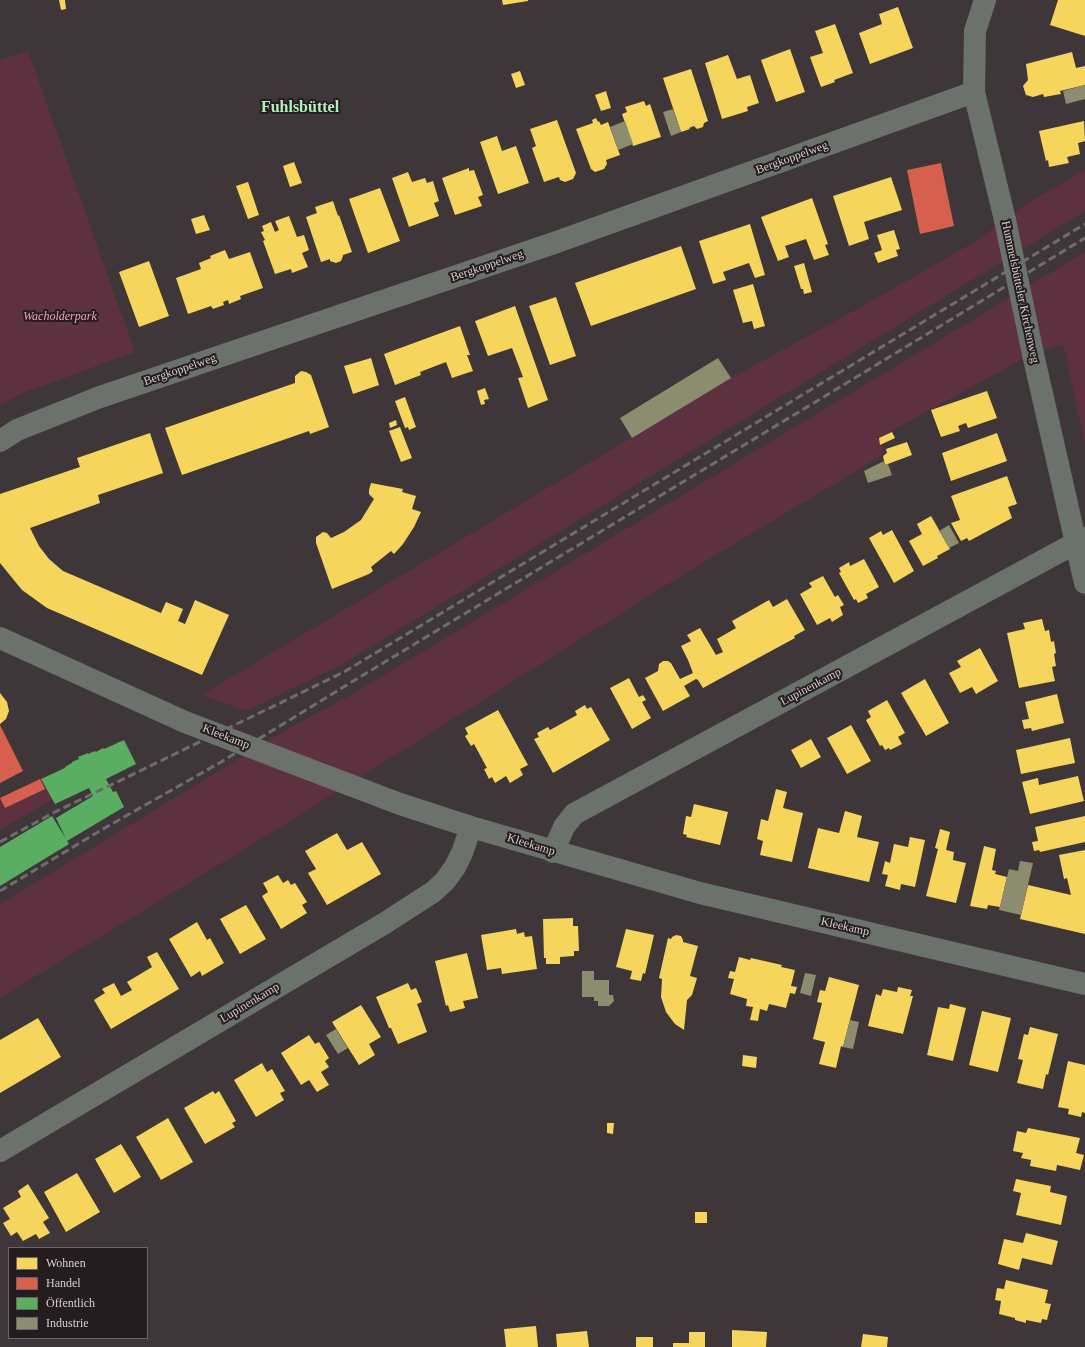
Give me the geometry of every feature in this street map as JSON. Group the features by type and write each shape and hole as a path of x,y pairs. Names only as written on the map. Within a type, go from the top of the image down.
{"street":[{"name":"Hummelsbütteler Kirchenweg","path":"985,0 975,31 974,92 1005,220 1032,354 1080,541 1085,583"},
{"name":"Bergkoppelweg","path":"0,441 17,430 100,397 554,243 974,92"},
{"name":"Lupinenkamp","path":"553,852 564,827 574,814 1080,541"},
{"name":"Kleekamp","path":"0,638 185,722 400,804 471,827 700,894 1085,984"},
{"name":"Lupinenkamp","path":"0,1151 385,923 433,892 445,881 455,867 462,853 471,827"}],"green space":[{"name":"Wacholderpark","path":"28,51 135,352 23,393 0,405 0,60"},
{"path":"1085,170 1085,211 341,665 246,711 202,695 731,378 870,302 976,241 1031,201"},
{"path":"1085,252 1085,444 1063,344 1032,354 879,438 883,455 681,576 271,833 0,998 0,904 288,729 356,692"},
{"path":"41,779 53,799 0,830 0,798"}],"building: Wohnen":[{"path":"59,0 65,0 66,9 61,10"},
{"path":"502,0 528,0 528,1 503,5"},
{"path":"1058,0 1085,0 1085,36 1050,25"},
{"path":"898,7 913,48 870,64 859,33 882,24 879,14"},
{"path":"835,24 853,73 834,80 835,82 821,87 810,57 823,53 815,31"},
{"path":"790,49 805,92 776,102 761,60"},
{"path":"1072,52 1076,68 1085,66 1085,85 1060,91 1061,94 1044,97 1043,94 1033,97 1026,95 1023,86 1028,80 1026,64"},
{"path":"728,55 737,79 750,75 759,103 747,107 748,111 722,119 705,63"},
{"path":"691,69 708,121 704,123 703,127 697,129 694,126 681,132 663,78"},
{"path":"520,71 525,85 516,88 511,74"},
{"path":"606,91 611,108 601,111 595,95"},
{"path":"644,101 646,106 650,104 661,137 633,146 622,114 627,112 625,107"},
{"path":"596,118 601,125 608,122 620,155 606,160 607,164 604,169 595,172 591,169 576,129 593,123 592,120"},
{"path":"557,120 576,173 573,179 565,182 560,180 559,177 544,182 532,148 536,146 530,129"},
{"path":"1084,121 1085,141 1078,143 1080,154 1067,157 1069,163 1049,167 1048,160 1046,161 1039,131"},
{"path":"497,136 502,151 516,146 529,183 498,194 480,142"},
{"path":"294,162 302,183 290,187 283,166"},
{"path":"469,168 469,171 474,170 483,195 478,197 482,206 455,215 442,178"},
{"path":"408,172 412,182 425,178 427,183 433,181 439,201 434,203 439,216 409,227 392,178"},
{"path":"891,177 902,210 864,222 869,239 849,246 833,196"},
{"path":"248,182 259,215 248,219 236,186"},
{"path":"380,188 400,241 368,253 349,199"},
{"path":"812,198 828,244 825,245 829,255 814,260 806,239 785,246 789,257 778,261 761,217"},
{"path":"333,201 352,252 343,255 341,261 336,263 330,261 330,259 321,262 306,217 317,213 315,207"},
{"path":"204,215 210,230 196,234 191,219"},
{"path":"289,216 297,237 304,235 309,250 302,253 308,267 292,273 291,269 275,274 263,241 265,240 261,232 264,231 262,226 271,222 275,232 279,230 275,221"},
{"path":"750,224 765,275 755,278 749,263 723,272 726,280 713,284 699,241"},
{"path":"894,230 900,249 896,250 898,256 878,263 874,253 882,250 877,235"},
{"path":"681,246 696,289 591,326 575,283"},
{"path":"225,250 229,259 250,252 263,288 240,296 241,299 229,304 228,300 223,302 224,305 213,309 211,306 188,314 176,278 201,269 199,263 211,258 210,256"},
{"path":"149,261 169,316 139,327 119,272"},
{"path":"804,263 812,292 804,294 794,266"},
{"path":"753,284 765,326 754,329 752,321 743,323 733,290"},
{"path":"556,297 576,356 550,365 529,306"},
{"path":"515,306 548,400 528,408 518,378 523,377 512,348 488,356 475,321"},
{"path":"460,326 470,355 467,355 473,371 452,378 446,362 420,372 421,375 395,385 384,354"},
{"path":"371,358 379,385 353,394 344,366"},
{"path":"301,371 311,375 329,427 310,434 309,431 182,475 165,428 295,383 295,376"},
{"path":"485,388 489,399 484,400 485,404 481,405 477,391"},
{"path":"987,391 997,418 968,428 966,423 958,426 960,431 941,437 931,410"},
{"path":"405,397 416,427 409,430 408,427 405,428 395,401"},
{"path":"396,420 397,425 390,428 389,423"},
{"path":"400,427 412,458 401,462 389,431"},
{"path":"892,432 895,438 880,445 879,438"},
{"path":"150,433 163,473 98,495 100,503 30,528 39,546 49,559 63,571 161,613 166,602 183,609 178,621 185,624 195,600 229,615 202,675 47,608 22,590 0,563 0,494 80,467 77,458"},
{"path":"997,433 1007,461 951,481 942,453"},
{"path":"907,442 912,455 885,465 883,456 887,453 886,449"},
{"path":"1007,476 1017,504 1008,507 1012,518 969,541 967,538 961,541 951,523 960,520 951,496"},
{"path":"371,483 403,489 402,492 416,496 412,509 421,512 414,527 403,544 394,554 391,551 371,567 373,571 369,574 332,589 316,543 316,537 323,532 327,533 331,538 344,532 361,520 374,499 369,494"},
{"path":"931,516 950,549 937,556 938,558 923,566 909,541 922,534 917,524"},
{"path":"892,530 914,571 894,583 869,538 881,531 883,535"},
{"path":"864,559 879,587 866,594 868,598 858,603 856,599 854,600 839,573 841,572 839,568 849,562 850,566"},
{"path":"823,576 835,597 838,595 844,605 840,607 843,615 832,622 830,618 817,625 800,594 812,587 809,583"},
{"path":"787,599 805,630 794,636 795,638 703,688 696,679 684,686 690,696 663,711 645,678 658,671 659,664 663,661 668,661 671,663 680,679 693,673 681,646 691,641 687,635 700,628 716,655 723,652 717,639 736,628 732,621 769,600 773,607"},
{"path":"1042,619 1045,631 1049,630 1051,642 1054,641 1056,666 1052,667 1055,681 1019,688 1007,633 1025,629 1023,623"},
{"path":"980,648 998,681 976,694 972,687 960,693 949,673 961,667 957,661"},
{"path":"629,678 639,697 643,695 646,700 642,702 651,718 632,729 610,688"},
{"path":"925,679 949,723 926,736 901,693"},
{"path":"0,693 7,702 9,711 6,719 0,724"},
{"path":"1057,694 1064,723 1032,731 1031,728 1024,729 1022,720 1029,719 1025,702"},
{"path":"887,700 905,733 898,737 902,744 890,750 889,748 885,750 882,745 880,746 866,720 871,717 868,711"},
{"path":"585,705 587,709 591,707 610,740 553,773 534,739 539,737 537,733 548,727 550,730 577,715 575,711"},
{"path":"498,710 528,765 520,769 523,775 510,783 506,776 495,783 492,777 489,779 484,769 487,768 474,744 471,746 465,736 468,734 465,728"},
{"path":"851,725 871,761 847,774 827,738"},
{"path":"1070,738 1075,763 1021,774 1016,750"},
{"path":"811,739 821,757 801,768 791,750"},
{"path":"1078,776 1084,801 1030,814 1022,782 1038,778 1039,785"},
{"path":"776,789 787,792 783,808 803,813 792,862 760,855 763,841 757,839 761,819 768,821"},
{"path":"694,804 728,812 720,845 686,837 687,835 683,834 686,816 691,817"},
{"path":"845,811 862,816 857,837 879,842 869,882 808,868 818,828 839,833"},
{"path":"1085,816 1085,842 1040,852 1039,850 1034,851 1032,842 1038,841 1035,827"},
{"path":"940,829 950,832 946,850 954,852 953,860 966,863 956,903 926,896 938,849 935,848"},
{"path":"337,833 347,850 362,842 381,874 327,905 308,873 316,869 305,851"},
{"path":"910,837 925,840 915,887 901,884 900,890 885,886 888,875 882,874 885,861 890,863 894,844 908,847"},
{"path":"984,846 996,849 992,870 996,871 995,874 1007,877 1000,907 988,905 987,909 970,906"},
{"path":"1085,850 1085,934 1020,919 1028,885 1071,895 1067,878 1064,879 1059,855"},
{"path":"278,875 283,883 288,880 291,885 295,883 307,902 302,905 307,913 281,929 262,896 268,892 263,883"},
{"path":"246,905 266,939 240,954 220,919"},
{"path":"573,918 573,926 578,926 579,951 574,951 574,956 560,957 560,964 546,964 546,958 544,958 543,919"},
{"path":"197,922 207,940 210,938 224,963 202,976 200,971 191,977 169,939"},
{"path":"516,929 517,934 524,932 525,937 532,936 537,969 502,974 501,968 487,970 481,935"},
{"path":"626,929 654,935 645,974 643,973 641,981 630,979 632,971 616,967"},
{"path":"676,935 681,936 683,942 698,946 690,976 697,978 692,995 687,1000 684,1030 675,1024 666,1012 661,997 662,979 659,978 668,938 671,939"},
{"path":"157,952 179,989 111,1029 94,1000 105,993 102,989 114,983 121,996 132,990 127,982 152,967 147,957"},
{"path":"467,953 478,998 463,1001 465,1008 450,1012 448,1005 446,1006 435,961"},
{"path":"739,957 750,960 751,958 782,965 781,967 795,970 791,986 797,987 795,994 790,993 786,1008 769,1004 767,1011 760,1009 758,1021 750,1020 753,1007 746,1006 747,999 730,994 734,979 728,978 730,971 735,972"},
{"path":"829,977 859,985 836,1068 819,1064 825,1042 813,1039 822,1003 817,1002 820,990 825,991"},
{"path":"408,983 411,990 416,988 422,1002 417,1004 427,1032 398,1044 391,1028 389,1028 376,997"},
{"path":"898,987 912,990 910,996 913,996 903,1034 868,1026 876,994 881,996 883,989 897,992"},
{"path":"950,1004 966,1008 953,1061 927,1055 938,1007 949,1009"},
{"path":"361,1005 381,1037 369,1044 375,1055 359,1065 332,1022"},
{"path":"982,1011 1011,1018 998,1072 969,1065"},
{"path":"38,1018 61,1057 0,1093 0,1040"},
{"path":"1030,1027 1058,1034 1043,1089 1017,1083 1023,1060 1018,1059 1024,1034 1028,1035"},
{"path":"309,1035 315,1044 319,1042 329,1058 325,1061 329,1067 321,1072 329,1085 317,1092 309,1080 301,1085 281,1053"},
{"path":"743,1055 757,1057 756,1068 742,1066"},
{"path":"1068,1061 1085,1065 1085,1113 1082,1112 1081,1117 1068,1114 1069,1109 1058,1107"},
{"path":"262,1063 267,1072 272,1069 285,1091 280,1093 284,1100 256,1117 234,1080"},
{"path":"213,1091 215,1094 219,1091 236,1121 232,1123 235,1127 205,1144 184,1108"},
{"path":"168,1118 193,1162 161,1180 136,1137"},
{"path":"607,1123 614,1123 613,1134 607,1133"},
{"path":"1028,1128 1080,1138 1076,1153 1084,1155 1080,1170 1057,1165 1056,1171 1030,1166 1031,1160 1021,1158 1023,1153 1013,1151 1017,1131 1026,1133"},
{"path":"121,1144 141,1177 114,1193 95,1159"},
{"path":"77,1173 100,1212 66,1232 44,1192"},
{"path":"1016,1179 1051,1186 1050,1192 1067,1196 1061,1225 1016,1215 1021,1193 1013,1191"},
{"path":"28,1184 49,1218 43,1222 50,1233 39,1239 36,1234 23,1241 17,1232 11,1236 3,1223 10,1219 3,1208 21,1197 18,1191"},
{"path":"695,1212 707,1212 707,1223 695,1223"},
{"path":"1026,1233 1058,1241 1052,1265 1022,1258 1019,1270 998,1264 1004,1239 1023,1243"},
{"path":"1006,1280 1048,1290 1045,1303 1051,1304 1047,1320 1042,1319 1041,1323 1026,1320 1026,1323 1015,1320 1015,1318 999,1314 1001,1301 995,1300 997,1288 1004,1289"},
{"path":"536,1326 538,1347 506,1347 504,1329"},
{"path":"732,1330 767,1332 766,1347 732,1347"},
{"path":"587,1331 589,1347 557,1347 556,1334"},
{"path":"689,1332 705,1332 705,1347 673,1347 673,1343 689,1343"},
{"path":"863,1334 888,1337 887,1347 861,1347"},
{"path":"636,1337 653,1337 653,1347 636,1347"}],"building: Handel":[{"path":"941,163 954,226 920,234 907,170"},
{"path":"0,725 23,771 0,783"},
{"path":"40,779 45,789 5,808 0,798"}],"building: Öffentlich":[{"path":"124,740 136,764 106,779 113,792 116,791 124,807 67,841 69,844 0,886 0,847 52,816 66,839 56,818 93,796 89,788 55,804 41,779 65,768 72,762 79,759 78,757 95,751 96,752"}],"building: Industrie":[{"path":"1085,85 1085,99 1066,104 1063,91"},
{"path":"673,109 681,132 671,136 663,112"},
{"path":"625,121 633,144 618,150 610,127"},
{"path":"718,358 731,378 632,438 620,418"},
{"path":"884,461 885,465 888,464 892,475 868,483 864,471"},
{"path":"949,525 959,543 949,548 939,531"},
{"path":"1020,861 1033,863 1021,915 999,910 1009,869 1018,871"},
{"path":"582,971 594,971 594,980 609,980 609,995 613,995 614,1001 609,1006 598,1006 598,1001 594,1001 594,997 582,997"},
{"path":"805,973 816,975 811,996 800,993"},
{"path":"850,1020 859,1022 853,1049 843,1047"},
{"path":"336,1029 348,1048 338,1054 326,1035"}],"railway":[{"path":"0,842 53,813 344,672 1085,224"},
{"path":"0,891 103,829 221,762 1085,238"}],"district":[{"name":"Fuhlsbüttel","path":"300,108"}]}
